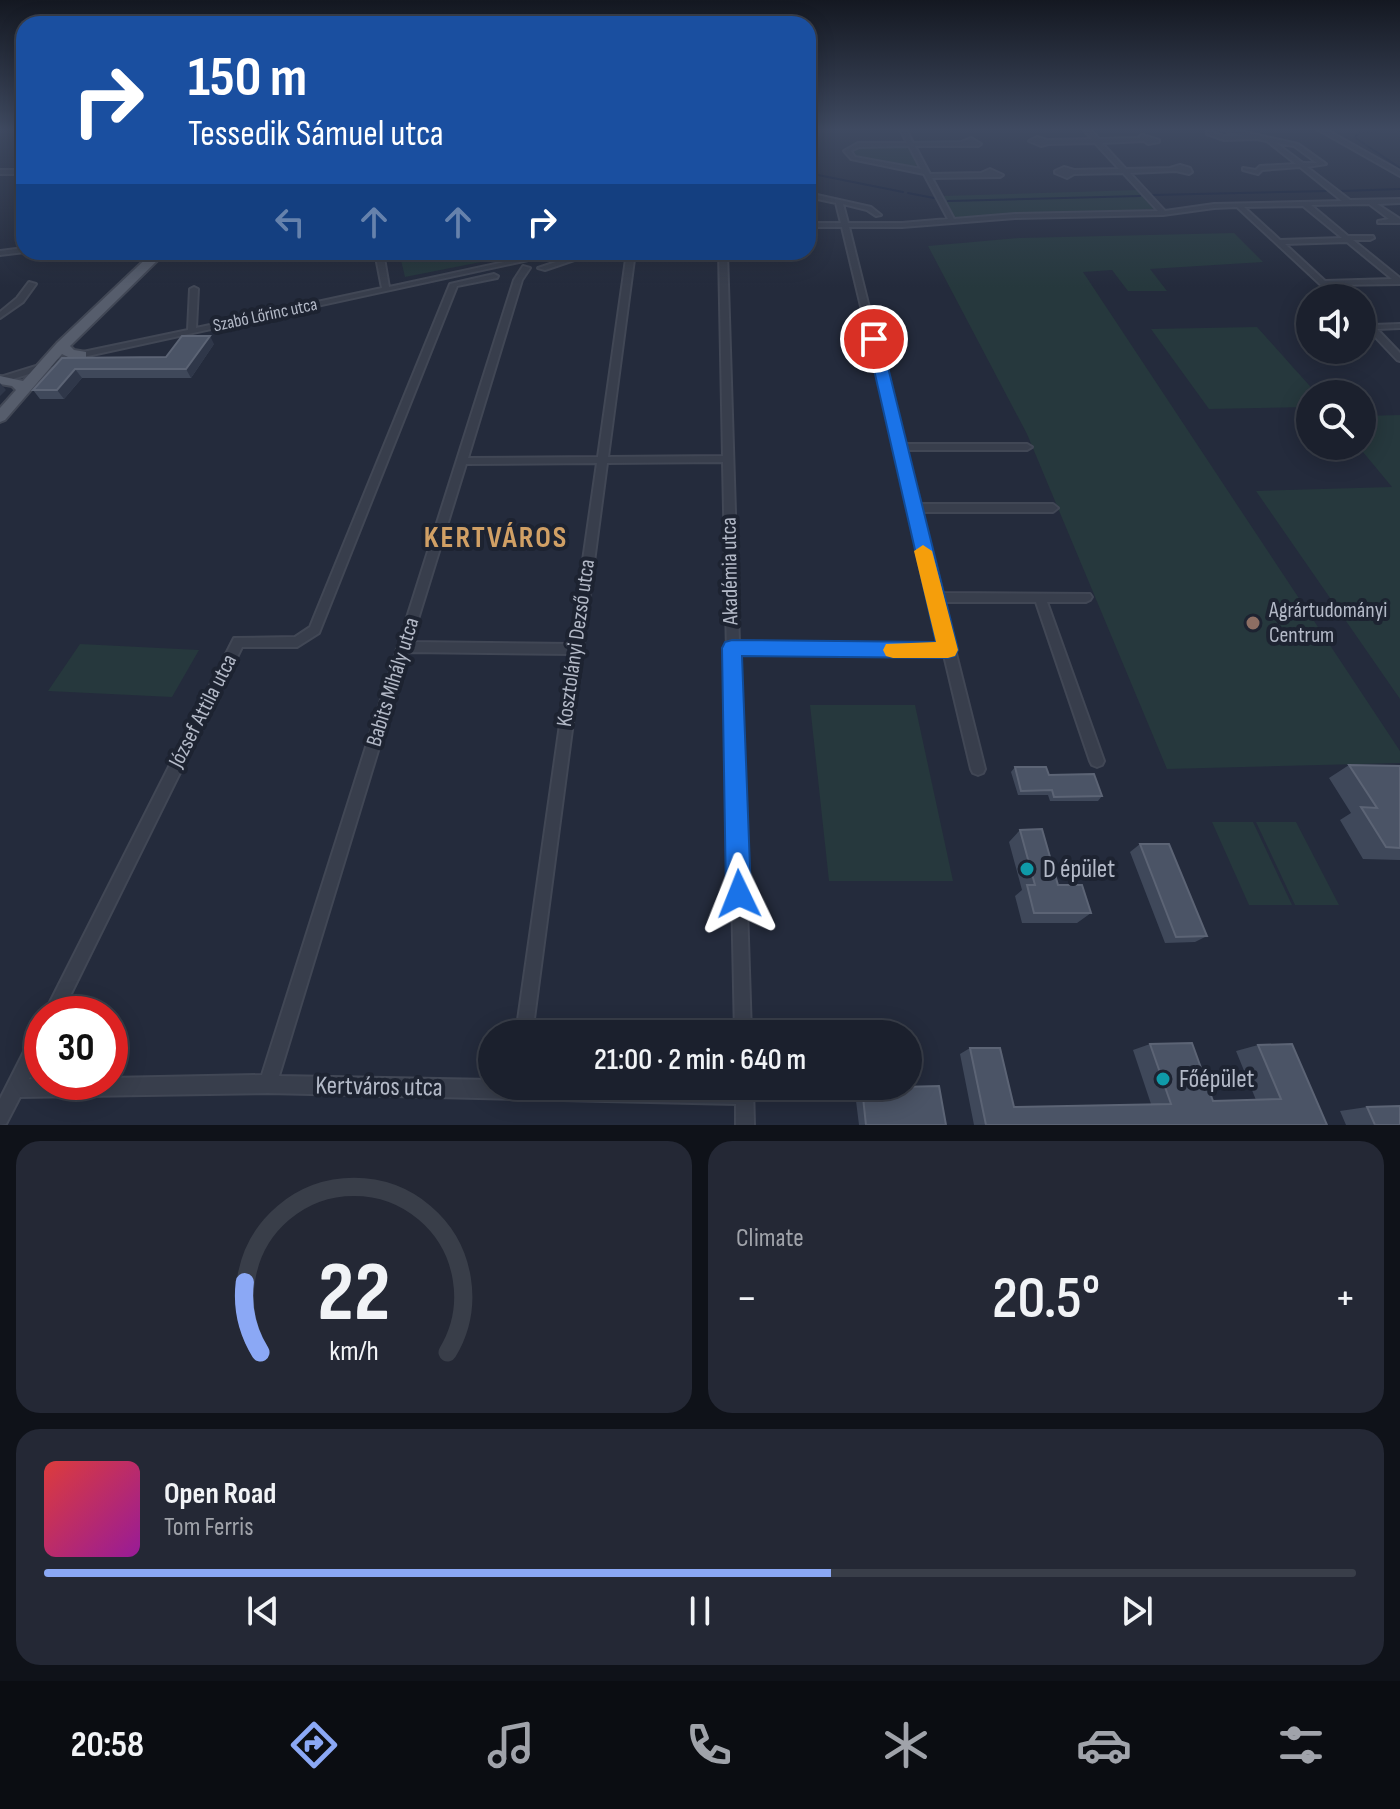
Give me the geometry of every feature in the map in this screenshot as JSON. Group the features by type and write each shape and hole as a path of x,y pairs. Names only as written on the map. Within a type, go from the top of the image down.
{"main road":[{"path":"0,417 62,346 152,260"},
{"path":"62,346 70,354 81,355"},
{"path":"0,380 12,381 25,391"}],"street":[{"path":"931,182 952,221"},
{"path":"1134,182 1163,213"},
{"path":"1323,182 1348,202"},
{"path":"816,197 869,208 878,215"},
{"path":"1371,201 1398,222"},
{"path":"816,225 912,224 1163,213 1238,205 1400,201"},
{"path":"839,202 978,769"},
{"path":"1304,203 1399,281"},
{"path":"1238,205 1324,283 1399,281"},
{"path":"1380,222 1398,222"},
{"path":"1280,242 1370,238"},
{"path":"380,260 385,286"},
{"name":"Szabó Lőrinc utca","path":"0,380 81,355 385,286 453,280 485,268 520,267 538,260"},
{"path":"542,268 568,260"},
{"name":"Kosztolányi Dezső utca","path":"526,1020 630,260"},
{"name":"Akadémia utca","path":"723,260 743,1020"},
{"name":"Babits Mihály utca","path":"268,1084 520,267"},
{"path":"453,280 494,276"},
{"name":"József Attila utca","path":"61,996 238,642 297,642 315,630 453,280"},
{"path":"0,316 20,300 32,284"},
{"path":"192,331 194,289"},
{"path":"1376,327 1400,326"},
{"path":"1376,330 1400,358"},
{"path":"899,447 1027,447"},
{"path":"461,461 728,459"},
{"path":"913,508 1053,508"},
{"path":"935,598 1086,597"},
{"path":"1040,598 1097,761"},
{"path":"404,647 575,649"},
{"path":"732,648 948,650"},
{"path":"0,1118 24,1070"},
{"name":"Kertváros utca","path":"15,1088 268,1084 478,1087"},
{"path":"744,1100 745,1125"}],"shaded area":[{"path":"1138,190 1156,209 960,219 953,216 942,196"},
{"path":"1234,233 1263,262 1150,269 1167,291 1128,291 1112,270 1083,272 1400,751 1400,763 1167,769 1027,434 928,246 1019,238"},
{"path":"401,260 491,260 405,277"},
{"path":"1257,327 1304,380 1296,380 1296,407 1209,409 1151,329"},
{"path":"1400,415 1400,699 1256,491 1392,487 1370,460 1376,460 1376,416"},
{"path":"80,644 199,650 172,697 48,691"},
{"path":"810,705 915,705 953,881 829,881"},
{"path":"1212,822 1253,822 1292,905 1249,905"},
{"path":"1256,822 1296,822 1339,905 1295,905"}],"building":[{"path":"182,336 210,336 186,369 75,369 57,390 33,390 62,358 166,357"},
{"path":"1349,765 1400,766 1400,848 1386,847 1361,807 1377,808"},
{"path":"1015,767 1046,767 1049,775 1094,774 1102,796 1054,797 1052,790 1021,791"},
{"path":"1042,829 1058,885 1082,885 1091,913 1034,913 1027,885 1035,885 1020,830"},
{"path":"1140,844 1169,844 1207,936 1176,937"},
{"name":"Főépület","path":"1192,1043 1213,1101 1281,1099 1258,1045 1292,1044 1327,1125 986,1125 970,1048 1000,1048 1014,1107 1171,1104 1150,1044"},
{"path":"922,1086 939,1086 946,1125 866,1125 863,1100 922,1100"},
{"path":"1400,1106 1400,1125 1375,1125 1367,1107"}],"waterway":[{"path":"850,182 903,192"},
{"path":"1341,191 1400,189"},
{"path":"1153,195 1326,191"},
{"path":"908,193 934,198"},
{"path":"948,201 1140,196"}],"slow traffic":[{"path":"893,650 948,650 923,551"}],"place":[{"name":"Agrártudományi Centrum","path":"1253,623"},
{"name":"D épület","path":"1027,869"},
{"name":"Főépület","path":"1163,1079"}],"district":[{"name":"KERTVÁROS","path":"496,538"}],"route":[{"path":"739,894 732,648 948,650 874,339"}]}
